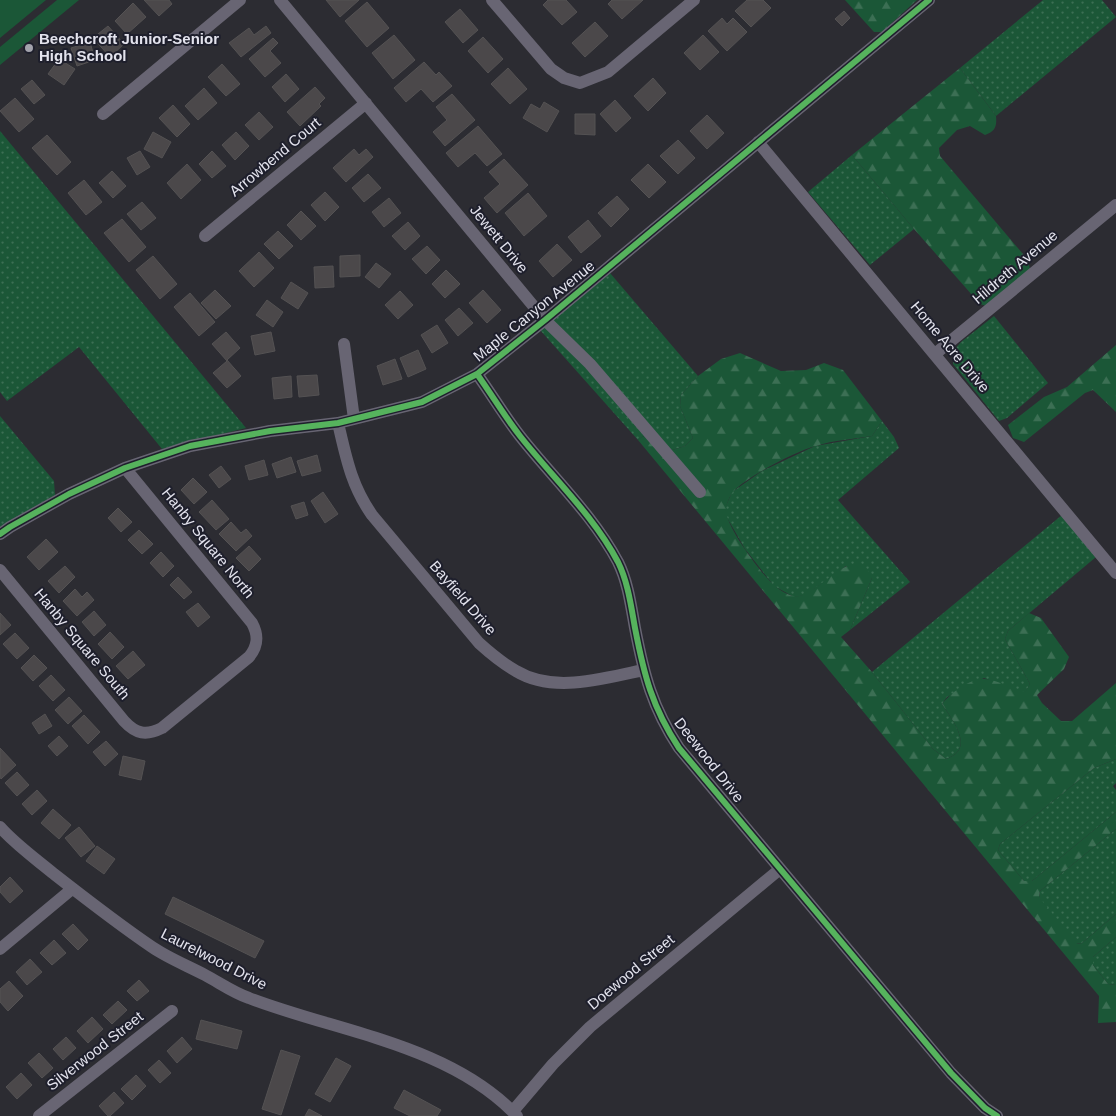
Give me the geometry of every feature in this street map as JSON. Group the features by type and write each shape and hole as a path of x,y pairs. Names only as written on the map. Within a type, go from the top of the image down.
{"street":[{"path":"103,114 240,0"},
{"name":"Jewett Drive","path":"280,0 545,320 590,364 700,492"},
{"path":"492,0 552,69 564,78 580,83 608,72 694,0"},
{"name":"Maple Canyon Avenue","path":"0,534 69,494 124,468 190,446 270,431 338,423 422,402 477,374 545,320 929,0"},
{"name":"Arrowbend Court","path":"205,236 366,103"},
{"name":"Home Acre Drive","path":"758,142 1116,573"},
{"name":"Hildreth Avenue","path":"935,354 1116,205"},
{"path":"344,344 354,419"},
{"name":"Deewood Drive","path":"477,374 519,435 603,537 618,562 625,577 644,670 655,705 665,726 679,748 912,1024 951,1073 985,1108 997,1116"},
{"name":"Bayfield Drive","path":"338,423 346,461 360,498 372,515 479,643 494,656 517,672 535,680 555,683 577,682 644,670"},
{"name":"Hanby Square North","path":"124,468 252,623 257,632 257,642 254,650 248,657 162,728 153,733 142,734"},
{"name":"Hanby Square South","path":"0,570 124,721 132,729 142,734"},
{"name":"Laurelwood Drive","path":"0,827 10,839 72,889 153,948 247,998 369,1036 438,1062 483,1087 515,1114"},
{"name":"Doewood Street","path":"515,1114 553,1064 590,1026 780,869"},
{"path":"0,949 72,889"},
{"name":"Silverwood Street","path":"39,1116 172,1011"}],"green space":[{"path":"0,0 46,0 0,38"},
{"path":"57,0 79,0 0,65 0,47"},
{"path":"845,0 917,0 882,32 874,32"},
{"path":"1043,0 1102,0 1116,17 996,116 960,68"},
{"path":"960,68 996,116 996,126 985,135 970,126 957,130 939,148 940,156 1028,260 1030,269 986,306 980,304 852,155"},
{"path":"0,131 246,428 162,449 79,347 7,401 0,392"},
{"path":"852,155 914,229 870,265 808,192"},
{"path":"610,273 698,376 681,395 680,406 693,438 685,446 669,451 643,436 638,440 540,330"},
{"path":"994,316 1048,383 1007,418 999,421 953,364 954,350 961,342"},
{"path":"1116,345 1116,412 1093,390 1085,393 1024,442 1013,438 1008,425 1044,397 1067,387"},
{"path":"740,353 781,371 806,370 824,363 843,370 882,421 872,436 830,442 808,449 759,472 732,493 726,507 727,516 737,537 761,571 776,587 789,595 803,595 846,566 856,564 865,567 872,578 850,630 841,637 872,672 933,749 946,759 960,749 961,742 956,726 942,704 961,687 979,679 988,679 1025,692 1030,684 1005,639 1008,631 1029,613 1041,618 1069,657 1064,669 1037,695 1042,703 1061,721 1072,721 1116,683 1116,759 1094,768 1000,844 998,850 1024,881 1032,881 1116,812 1116,829 1040,891 1039,897 1077,944 1082,943 1116,914 1116,937 1093,957 1093,965 1108,984 1116,985 1116,1022 1098,1023 1099,996 638,440 643,436 669,451 685,446 693,438 680,406 681,395 698,376 721,359"},
{"path":"0,416 54,481 55,495 0,527"},
{"path":"882,421 894,437 899,448 838,500 910,582 850,630 872,578 846,566 806,595 794,597 774,586 745,549 726,516 725,508 732,492 762,471 815,446 872,436"},
{"path":"1062,515 1096,557 1008,631 1005,639 1030,684 1025,693 984,678 947,697 942,704 956,726 961,742 960,749 946,759 933,749 872,672"},
{"path":"1116,759 1116,783 1113,786 1116,790 1116,812 1032,881 1024,881 998,850 1000,844 1094,768"},
{"path":"1116,829 1116,914 1082,943 1076,944 1039,898 1040,891"},
{"path":"1116,937 1116,985 1108,984 1093,965 1093,957"}],"building":[{"path":"144,0 169,0 172,4 159,16"},
{"path":"326,0 359,0 340,17"},
{"path":"548,0 566,0 577,12 562,25 543,5"},
{"path":"612,0 643,0 622,19 608,4"},
{"path":"747,0 763,0 771,8 751,27 735,11"},
{"path":"367,2 389,28 367,47 345,21"},
{"path":"133,3 146,17 127,34 115,21"},
{"path":"460,9 478,30 463,43 445,22"},
{"path":"844,11 850,18 842,26 835,19"},
{"path":"722,18 727,24 733,18 747,32 727,51 708,31"},
{"path":"595,22 608,36 585,57 572,43"},
{"path":"108,26 124,44 110,57 93,38"},
{"path":"266,26 271,33 241,57 229,43 249,28 254,35"},
{"path":"394,35 415,60 393,79 372,53"},
{"path":"703,35 719,52 700,70 684,53"},
{"path":"483,37 503,59 488,73 468,51"},
{"path":"273,38 278,43 270,51 281,63 265,77 249,59"},
{"path":"90,42 95,60 77,66 71,48"},
{"path":"59,59 75,69 64,85 48,74"},
{"path":"424,62 436,75 439,72 452,86 433,102 421,89 406,102 394,88"},
{"path":"222,64 240,84 226,96 208,77"},
{"path":"508,68 527,89 510,104 491,84"},
{"path":"286,74 299,89 285,102 272,87"},
{"path":"653,78 666,93 648,111 634,96"},
{"path":"32,80 45,95 34,104 21,89"},
{"path":"315,87 325,98 319,104 321,106 300,126 287,112"},
{"path":"204,88 217,103 198,120 185,106"},
{"path":"452,94 475,120 445,146 433,132 447,120 436,107"},
{"path":"15,98 34,119 19,132 0,111"},
{"path":"615,100 631,118 616,132 600,114"},
{"path":"544,102 559,111 547,132 523,118 531,104 540,109"},
{"path":"173,105 190,124 177,137 159,118"},
{"path":"259,112 273,127 259,140 245,125"},
{"path":"575,114 595,114 595,135 575,134"},
{"path":"707,115 724,133 707,149 690,131"},
{"path":"478,126 502,154 487,166 475,153 458,167 446,153"},
{"path":"153,132 171,142 162,158 144,149"},
{"path":"236,132 249,146 235,160 222,145"},
{"path":"47,135 71,162 57,175 32,148"},
{"path":"678,140 695,158 678,174 660,156"},
{"path":"354,149 359,155 366,149 373,157 346,182 333,168"},
{"path":"140,151 150,167 137,175 127,158"},
{"path":"212,151 226,166 212,178 199,164"},
{"path":"504,159 528,185 497,213 484,198 500,184 489,172"},
{"path":"187,164 201,180 181,199 167,183"},
{"path":"648,164 666,182 649,198 631,180"},
{"path":"112,171 126,186 113,198 99,183"},
{"path":"368,174 381,188 364,202 352,188"},
{"path":"84,180 102,202 86,215 68,193"},
{"path":"325,192 339,207 325,221 311,205"},
{"path":"528,193 547,216 524,236 505,213"},
{"path":"617,196 629,209 611,227 598,213"},
{"path":"389,198 401,213 384,227 372,212"},
{"path":"142,202 156,218 141,230 127,214"},
{"path":"301,211 316,226 301,240 287,225"},
{"path":"122,219 146,247 129,262 104,233"},
{"path":"588,220 601,236 581,253 568,237"},
{"path":"408,222 420,236 405,250 392,236"},
{"path":"278,231 293,246 279,259 264,244"},
{"path":"557,244 572,260 553,277 539,261"},
{"path":"427,246 440,260 426,274 412,259"},
{"path":"259,252 274,268 254,287 239,271"},
{"path":"360,255 360,276 340,277 340,256"},
{"path":"153,256 177,284 160,299 136,270"},
{"path":"376,263 391,274 379,288 365,277"},
{"path":"333,266 334,287 315,288 314,267"},
{"path":"446,270 460,284 445,298 432,284"},
{"path":"291,282 308,293 298,309 281,298"},
{"path":"215,290 231,306 216,319 201,303"},
{"path":"483,290 501,310 487,323 469,303"},
{"path":"400,291 413,305 398,319 385,305"},
{"path":"190,293 215,322 199,336 174,307"},
{"path":"267,300 283,312 273,327 256,315"},
{"path":"459,308 473,323 458,336 445,320"},
{"path":"437,325 448,343 432,353 421,335"},
{"path":"226,332 240,348 227,360 241,376 227,388 213,373 227,361 212,344"},
{"path":"271,332 275,351 255,355 251,336"},
{"path":"418,350 426,369 408,377 400,358"},
{"path":"395,359 402,379 383,385 377,366"},
{"path":"317,375 319,395 299,397 297,376"},
{"path":"291,376 292,397 274,399 272,378"},
{"path":"317,455 321,471 302,476 297,461"},
{"path":"291,457 296,472 277,478 272,464"},
{"path":"264,460 268,475 249,480 245,466"},
{"path":"221,466 231,479 219,488 209,475"},
{"path":"193,478 207,492 194,504 181,490"},
{"path":"323,492 338,514 325,523 311,501"},
{"path":"212,500 229,519 216,530 199,512"},
{"path":"304,502 308,515 296,519 291,506"},
{"path":"118,508 132,522 121,532 108,518"},
{"path":"231,522 241,533 246,529 252,536 236,551 219,534"},
{"path":"139,530 153,544 142,554 128,540"},
{"path":"46,539 58,552 39,570 27,557"},
{"path":"249,546 261,559 249,571 236,558"},
{"path":"161,552 174,566 163,577 150,563"},
{"path":"65,566 75,577 59,593 48,581"},
{"path":"178,577 192,592 184,599 170,585"},
{"path":"75,589 82,597 87,592 94,600 77,616 63,601"},
{"path":"198,603 210,617 198,627 186,612"},
{"path":"94,611 106,625 94,636 82,622"},
{"path":"0,613 11,625 0,635"},
{"path":"110,632 124,647 112,659 98,644"},
{"path":"15,633 29,648 17,659 3,644"},
{"path":"133,651 145,665 128,679 116,666"},
{"path":"34,655 47,668 33,681 21,668"},
{"path":"51,675 65,690 53,701 39,686"},
{"path":"69,697 82,711 68,724 55,710"},
{"path":"45,714 52,726 39,734 32,723"},
{"path":"84,715 100,732 88,744 72,726"},
{"path":"59,736 68,746 57,756 48,746"},
{"path":"106,741 118,754 105,766 93,752"},
{"path":"0,748 16,765 1,779 0,777"},
{"path":"123,756 145,761 141,780 119,775"},
{"path":"17,772 29,785 17,796 5,783"},
{"path":"37,790 47,801 32,815 22,804"},
{"path":"53,809 71,825 59,839 41,823"},
{"path":"79,827 95,846 81,857 65,838"},
{"path":"97,846 115,859 104,874 86,861"},
{"path":"10,877 23,891 10,903 0,892 0,887"},
{"path":"173,897 264,941 255,958 165,914"},
{"path":"73,924 88,940 78,950 62,934"},
{"path":"54,940 66,953 52,965 40,953"},
{"path":"30,959 42,972 27,985 16,972"},
{"path":"139,980 149,991 137,1001 127,991"},
{"path":"9,981 23,996 8,1011 0,1002 0,989"},
{"path":"118,1001 127,1010 112,1024 103,1015"},
{"path":"92,1017 103,1029 88,1043 77,1031"},
{"path":"201,1020 242,1031 237,1049 196,1039"},
{"path":"66,1037 76,1048 63,1060 53,1049"},
{"path":"182,1037 192,1049 177,1063 167,1051"},
{"path":"281,1050 300,1056 281,1115 262,1109"},
{"path":"39,1053 53,1068 42,1078 28,1063"},
{"path":"336,1058 351,1066 330,1102 315,1094"},
{"path":"159,1060 171,1073 160,1083 148,1070"},
{"path":"21,1073 32,1085 17,1099 6,1087"},
{"path":"136,1075 146,1086 132,1100 121,1089"},
{"path":"404,1090 441,1110 437,1116 410,1116 394,1108"},
{"path":"114,1092 124,1103 108,1116 99,1106"},
{"path":"309,1109 322,1116 305,1116"}],"cycle path":[{"path":"0,534 69,494 125,468 190,446 270,431 338,423 422,402 477,374 545,320 929,0"},
{"path":"477,374 520,436 597,528 618,562 627,586 642,661 650,690 662,719 679,748 951,1073 985,1108 997,1116"}],"place":[{"name":"Beechcroft Junior-Senior High School","path":"29,48"}]}
